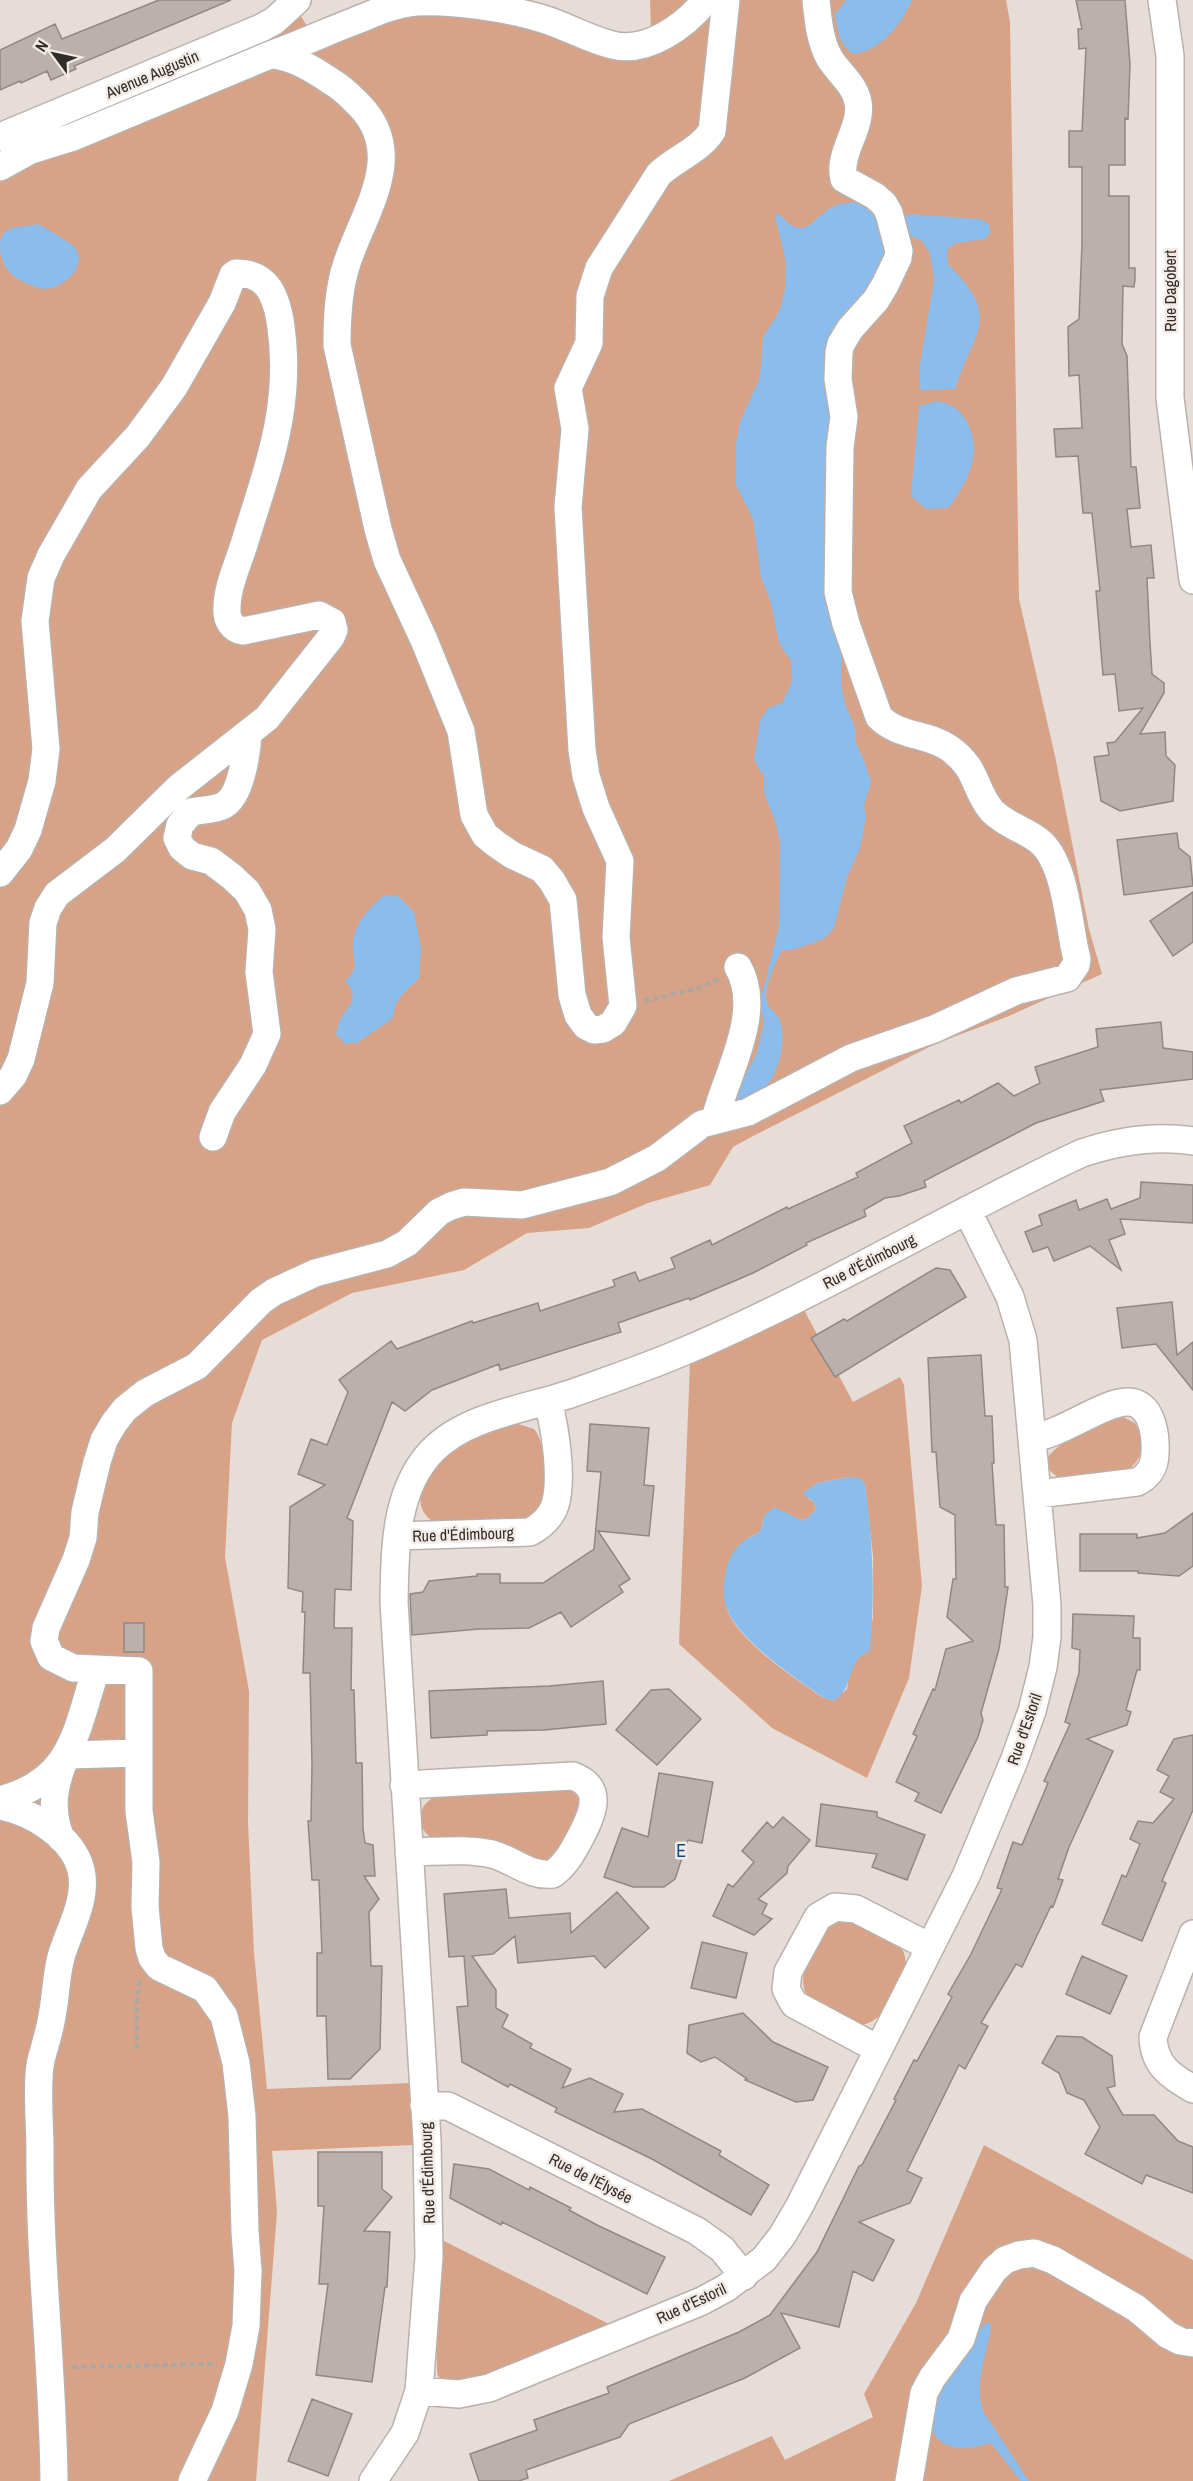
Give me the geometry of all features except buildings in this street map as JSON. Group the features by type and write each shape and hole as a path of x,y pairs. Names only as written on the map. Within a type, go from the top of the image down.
{"street":[{"name":"Avenue Augustin","path":"0,137 261,28 274,21 297,0"},
{"path":"0,167 31,150 73,136 389,7 413,2 465,4 542,19 613,45 629,47 663,37 684,22 706,0"},
{"path":"270,55 279,55 296,62 339,86 369,116 377,132 383,151 381,170 374,195 346,266 337,327 338,345 378,529 387,560 424,640 461,731 474,815 485,834 496,844 542,870 552,880 563,900 572,995 578,1015 586,1026 603,1029 613,1023 623,1006 616,937 620,861 596,808 586,776 582,750 568,507 575,429 568,388 589,343 590,296 599,267 659,174 706,141 712,131 726,0"},
{"path":"192,2481 225,2411 239,2364 246,2326 248,2271 242,2116 236,2062 224,2016 205,1989 159,1967 148,1948 145,1907 146,1862 139,1811 139,1671 73,1668 57,1662 45,1649 46,1628 76,1560 83,1538 86,1512 104,1440 125,1409 145,1393 197,1366 261,1301 274,1292 315,1273 387,1254 407,1244 439,1212 451,1206 464,1202 522,1205 610,1182 657,1158 702,1124 748,1112 822,1071 851,1058 934,1029 1016,991 1067,978 1076,965 1077,959 1059,874 1046,847 1037,839 1006,824 991,809 971,768 960,756 947,746 899,731 879,717 842,608 836,574 841,482 840,447 844,417 838,380 839,352 850,329 876,300 893,270 899,251 894,229 884,204 875,196 844,179 843,164 856,126 858,100 854,89 830,58 823,44 817,18 816,0"},
{"name":"Rue Dagobert","path":"1162,0 1170,56 1170,398 1187,494 1193,580"},
{"path":"0,873 19,849 28,830 43,771 46,749 35,621 41,578 55,547 90,489 138,436 174,387 222,303 230,279 236,273 254,275 271,288 277,306 285,368 276,435 234,579 227,608 228,617 232,626 243,631 319,615 332,622 334,630 331,637 267,718 178,788 115,850 57,894 48,908 43,923 40,983 21,1059 13,1076 0,1090"},
{"path":"213,1137 222,1112 253,1065 267,1034 259,972 262,929 258,910 247,891 211,861 192,856 182,848 177,838 180,825 191,812 223,806 236,792 247,750 248,734"},
{"path":"715,1119 739,1048 745,1018 747,996 744,977 738,967"},
{"name":"Rue d'Édimbourg","path":"373,2481 405,2433 420,2391 429,2257 429,2183 394,1602 397,1536 401,1511 412,1479 440,1444 472,1425 642,1368 716,1337 1048,1169 1102,1146 1151,1139 1193,1141"},
{"name":"Rue d'Estoril","path":"420,2391 459,2394 489,2388 702,2301 744,2276 764,2259 789,2225 930,1947 982,1838 1032,1711 1041,1681 1047,1621 1038,1494 1020,1325 1010,1297 967,1210"},
{"name":"Rue d'Édimbourg","path":"397,1536 530,1532 542,1525 554,1507 557,1484 553,1422 548,1401"},
{"path":"1032,1438 1062,1430 1126,1401 1143,1407 1149,1416 1154,1441 1154,1463 1150,1472 1137,1482 1038,1494"},
{"path":"54,2481 50,2367 40,2233 41,2063 52,2019 61,1958 76,1916 83,1883 81,1868 61,1838 54,1821 54,1804 56,1786 96,1669"},
{"path":"0,1800 13,1797 49,1777 67,1755 139,1753"},
{"path":"404,1785 573,1776 581,1779 588,1786 593,1796 594,1806 569,1859 553,1874 534,1873 505,1858 480,1852 408,1852"},
{"path":"0,1806 23,1811 42,1820 61,1838"},
{"path":"878,2049 794,2004 786,1989 788,1972 818,1917 835,1907 845,1906 856,1909 930,1947"},
{"path":"1193,1934 1153,2037 1153,2046 1159,2065 1173,2078 1193,2089"},
{"name":"Rue de l'Élysée","path":"424,2105 442,2105 458,2111 697,2231 722,2249 744,2276"},
{"path":"909,2481 924,2393 932,2378 961,2339 973,2301 994,2270 1005,2260 1019,2254 1035,2253 1053,2260 1136,2308 1168,2335 1180,2341 1193,2343"}],"path":[{"path":"623,1006 696,988 738,967"},
{"path":"137,2049 137,2001 141,1973"},
{"path":"50,2367 239,2364"}],"shaded area":[{"path":"381,0 615,37 651,31 650,0 1006,0 1010,22 1019,599 1055,756 1089,929 1102,974 1009,1016 935,1044 753,1136 733,1147 710,1185 648,1203 589,1228 527,1233 464,1270 352,1293 262,1340 232,1423 225,1557 249,1691 248,1823 254,1953 267,2089 411,2083 415,2145 272,2151 277,2212 256,2481 0,2481 0,153 274,37 301,16 309,30"},
{"path":"803,1308 853,1402 900,1377 904,1385 922,1586 909,1678 867,1778 772,1728 679,1644 690,1363","holes":["848,1477 865,1485 873,1556 873,1618 862,1654 855,1661 849,1676 847,1689 833,1701 822,1697 784,1671 736,1626 729,1614 724,1597 725,1579 727,1568 735,1551 749,1538 760,1532 765,1515 782,1512 801,1520 808,1518 816,1509 814,1502 804,1492 818,1483"]},
{"path":"1121,1416 1135,1423 1142,1444 1136,1462 1125,1472 1060,1479 1048,1469 1046,1461 1058,1447 1091,1428"},
{"path":"515,1423 534,1429 542,1446 546,1468 546,1491 540,1509 529,1519 434,1522 424,1513 421,1502 422,1491 435,1468 444,1458 464,1443"},
{"path":"570,1789 580,1805 576,1824 552,1858 542,1861 436,1840 424,1831 421,1825 421,1811 430,1800 437,1796"},
{"path":"846,1920 892,1940 902,1949 906,1960 906,1967 890,2003 878,2017 861,2025 807,1996 804,1987 803,1978 808,1959 828,1925"},
{"path":"984,2145 1193,2260 1193,2481 669,2481 772,2436 785,2460 873,2417 864,2394 916,2303"},
{"path":"442,2240 613,2326 493,2372 449,2380 438,2376"}],"water":[{"path":"846,0 912,0 902,19 889,35 872,48 853,54 842,41 835,14"},
{"path":"855,202 889,221 909,214 981,219 989,224 990,233 985,239 956,243 947,249 948,264 975,298 979,312 979,325 955,389 920,390 919,371 934,280 930,253 921,240 903,233 889,261 845,321 841,684 845,704 855,727 856,743 871,782 864,805 866,817 860,848 847,877 834,928 824,939 792,950 782,950 771,973 766,998 768,1005 780,1021 782,1030 781,1051 775,1072 764,1089 756,1096 730,1107 757,1052 764,1023 760,1003 779,926 780,843 776,823 764,793 764,776 754,760 760,720 768,708 782,703 792,681 791,661 779,643 771,603 761,577 753,519 736,485 736,443 740,422 760,377 763,337 779,312 785,289 786,262 775,216 778,213 787,222 801,228 806,227 834,206"},
{"path":"38,224 70,243 79,256 71,276 51,288 41,289 18,279 8,271 2,260 0,246 4,233 13,228"},
{"path":"937,401 952,406 964,417 970,429 974,452 968,476 948,508 926,509 911,496 919,406"},
{"path":"384,895 397,895 414,912 421,948 419,978 398,1000 393,1018 357,1043 345,1044 336,1034 340,1020 353,997 345,980 353,971 355,962 354,935 364,916"},
{"path":"848,1477 861,1478 865,1485 872,1568 872,1630 870,1651 857,1661 845,1690 833,1701 822,1697 796,1679 752,1643 731,1616 725,1603 724,1587 728,1564 734,1552 742,1542 760,1532 765,1515 774,1507 801,1520 808,1518 816,1509 814,1502 804,1495 804,1492 818,1483"},
{"path":"991,2323 981,2377 980,2399 983,2411 1029,2481 1021,2481 991,2443 966,2448 951,2446 942,2442 932,2429 932,2411 939,2392 980,2329 985,2324"}],"district":[{"name":"E","path":"682,1851"}]}
